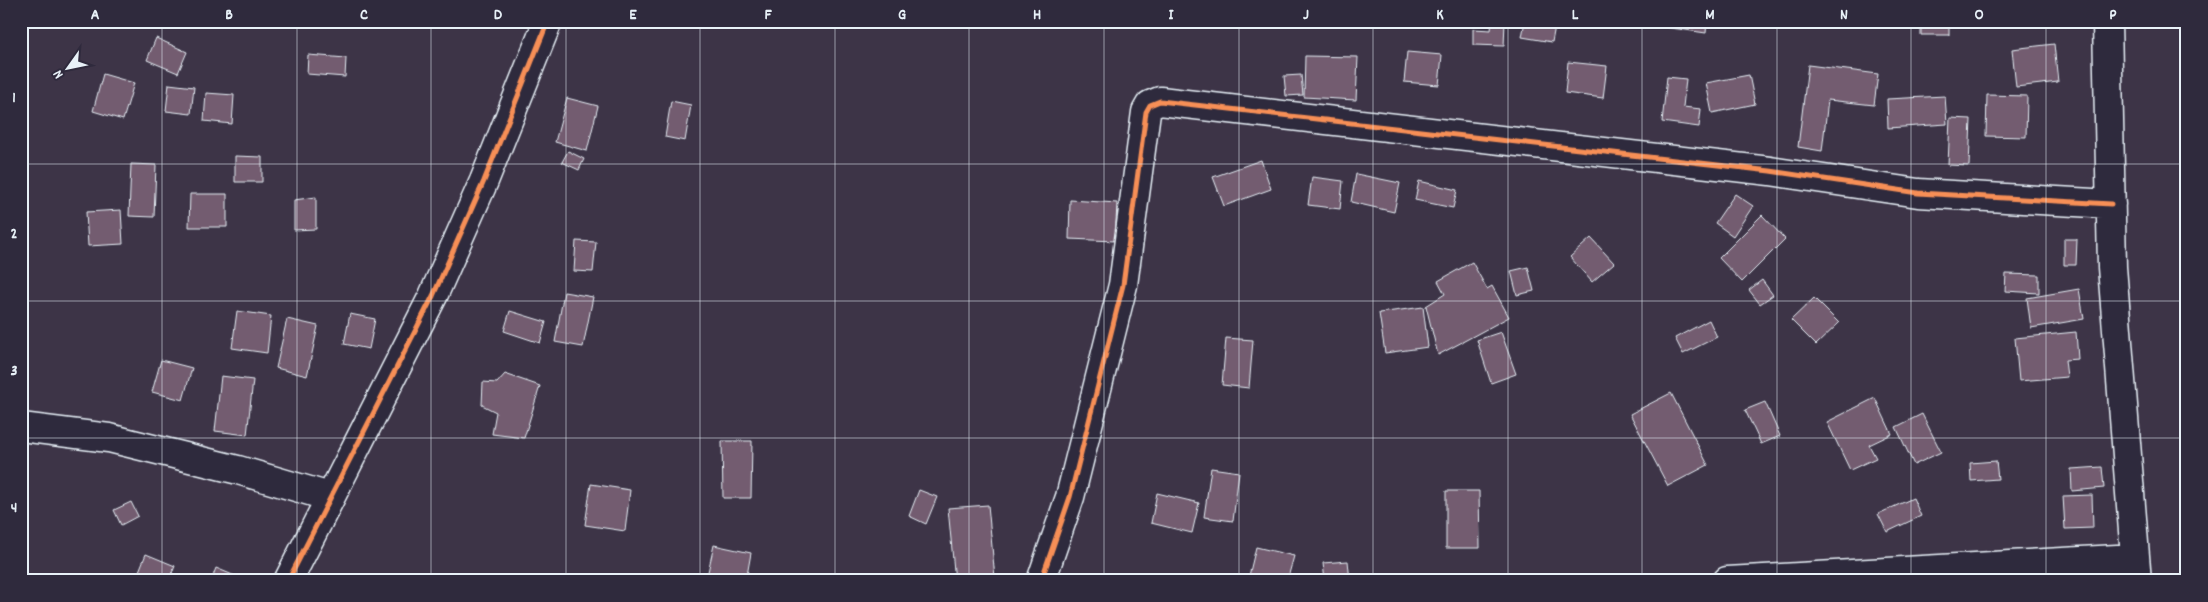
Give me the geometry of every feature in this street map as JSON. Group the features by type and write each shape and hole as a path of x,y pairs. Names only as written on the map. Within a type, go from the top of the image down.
{"street":[{"path":"288,581 433,296 484,181 548,21"},
{"path":"1727,581 2136,569 2112,267 2107,21"},
{"path":"1041,581 1070,497 1123,285 1146,112 1150,105 1160,101 1770,171 1918,193 2111,204"},
{"path":"21,427 109,438 238,470 330,497"}],"building":[{"path":"1492,21 1505,21 1504,46 1473,45 1473,29 1491,30"},
{"path":"1525,21 1556,21 1552,42 1522,37"},
{"path":"1665,21 1707,21 1706,33 1664,27"},
{"path":"1921,21 1949,21 1949,35 1921,35"},
{"path":"156,38 187,52 178,73 147,60"},
{"path":"2054,44 2058,82 2016,87 2012,49"},
{"path":"1407,52 1442,55 1439,85 1404,82"},
{"path":"308,55 346,58 345,77 307,74"},
{"path":"1305,56 1358,57 1356,100 1304,97"},
{"path":"1568,62 1607,66 1603,98 1565,93"},
{"path":"1808,65 1878,74 1874,105 1828,100 1822,151 1798,147"},
{"path":"103,74 134,83 123,120 93,111"},
{"path":"1301,75 1303,95 1286,96 1284,76"},
{"path":"1749,75 1755,104 1712,113 1706,83"},
{"path":"1667,77 1686,79 1683,107 1701,109 1699,127 1662,122"},
{"path":"169,84 194,87 191,114 166,111"},
{"path":"206,93 234,95 232,124 204,121"},
{"path":"1987,95 2027,96 2026,137 1986,136"},
{"path":"1945,96 1947,124 1888,128 1887,99"},
{"path":"567,98 598,106 587,151 555,142"},
{"path":"671,101 691,105 685,141 665,137"},
{"path":"1950,118 1971,119 1969,166 1948,165"},
{"path":"568,151 584,159 579,170 562,162"},
{"path":"235,156 262,157 262,182 235,182"},
{"path":"1261,160 1271,189 1224,206 1213,177"},
{"path":"131,164 156,165 154,217 129,216"},
{"path":"1356,174 1400,183 1394,212 1351,202"},
{"path":"1312,177 1343,181 1340,209 1308,205"},
{"path":"1419,181 1457,190 1453,208 1415,200"},
{"path":"190,194 227,194 227,227 189,227"},
{"path":"1735,194 1753,206 1733,236 1715,223"},
{"path":"316,197 316,229 294,230 294,200"},
{"path":"1070,200 1117,203 1115,241 1069,239"},
{"path":"121,210 123,244 88,246 86,212"},
{"path":"1762,215 1785,239 1742,282 1719,258"},
{"path":"1591,238 1614,263 1592,282 1570,257"},
{"path":"2064,239 2077,239 2076,265 2064,265"},
{"path":"576,241 596,242 593,272 574,271"},
{"path":"1472,262 1487,289 1492,286 1509,317 1438,355 1426,306 1445,294 1438,281"},
{"path":"1528,267 1534,291 1517,295 1511,271"},
{"path":"2006,274 2039,275 2039,293 2005,291"},
{"path":"1762,280 1773,295 1760,304 1749,290"},
{"path":"2079,289 2084,319 2031,328 2027,298"},
{"path":"564,292 593,297 583,347 555,342"},
{"path":"1814,298 1839,323 1816,345 1791,320"},
{"path":"1423,307 1428,347 1385,353 1379,313"},
{"path":"237,311 271,316 267,353 232,348"},
{"path":"510,311 546,322 540,343 504,331"},
{"path":"350,314 375,319 369,349 344,344"},
{"path":"287,319 318,326 307,376 276,368"},
{"path":"1709,320 1717,337 1683,354 1675,338"},
{"path":"1501,332 1516,374 1491,383 1477,340"},
{"path":"2076,332 2078,359 2065,360 2067,377 2019,381 2015,338"},
{"path":"1226,338 1253,340 1249,388 1222,385"},
{"path":"161,360 192,368 183,400 152,392"},
{"path":"505,374 540,386 524,438 492,434 496,412 482,405 483,382 497,383"},
{"path":"221,376 253,380 247,435 215,431"},
{"path":"1671,393 1708,465 1668,486 1630,414"},
{"path":"1875,398 1892,434 1869,445 1876,458 1850,470 1827,422"},
{"path":"1765,402 1780,436 1761,444 1745,410"},
{"path":"1922,414 1941,452 1914,465 1896,427"},
{"path":"722,441 752,441 751,498 723,498"},
{"path":"1996,461 1998,479 1971,481 1970,463"},
{"path":"2102,467 2104,488 2072,491 2071,469"},
{"path":"1211,468 1239,472 1233,521 1204,517"},
{"path":"591,484 630,490 625,531 585,525"},
{"path":"919,490 937,497 926,524 909,516"},
{"path":"1446,491 1479,491 1480,548 1446,548"},
{"path":"1157,493 1199,503 1192,533 1151,523"},
{"path":"2092,495 2093,528 2065,529 2063,496"},
{"path":"1913,498 1921,516 1887,532 1878,514"},
{"path":"131,502 138,516 121,525 114,510"},
{"path":"988,505 995,578 955,581 948,508"},
{"path":"714,545 751,553 746,581 706,581"},
{"path":"1256,547 1294,556 1287,581 1248,580"},
{"path":"146,554 175,566 169,581 135,581"},
{"path":"1348,561 1350,581 1325,581 1323,563"},
{"path":"216,568 247,581 211,581"}],"cycle path":[{"path":"288,581 433,296 484,181 548,21"},
{"path":"1041,581 1070,497 1123,285 1146,112 1150,105 1160,101 1770,171 1918,193 2111,204"}]}
